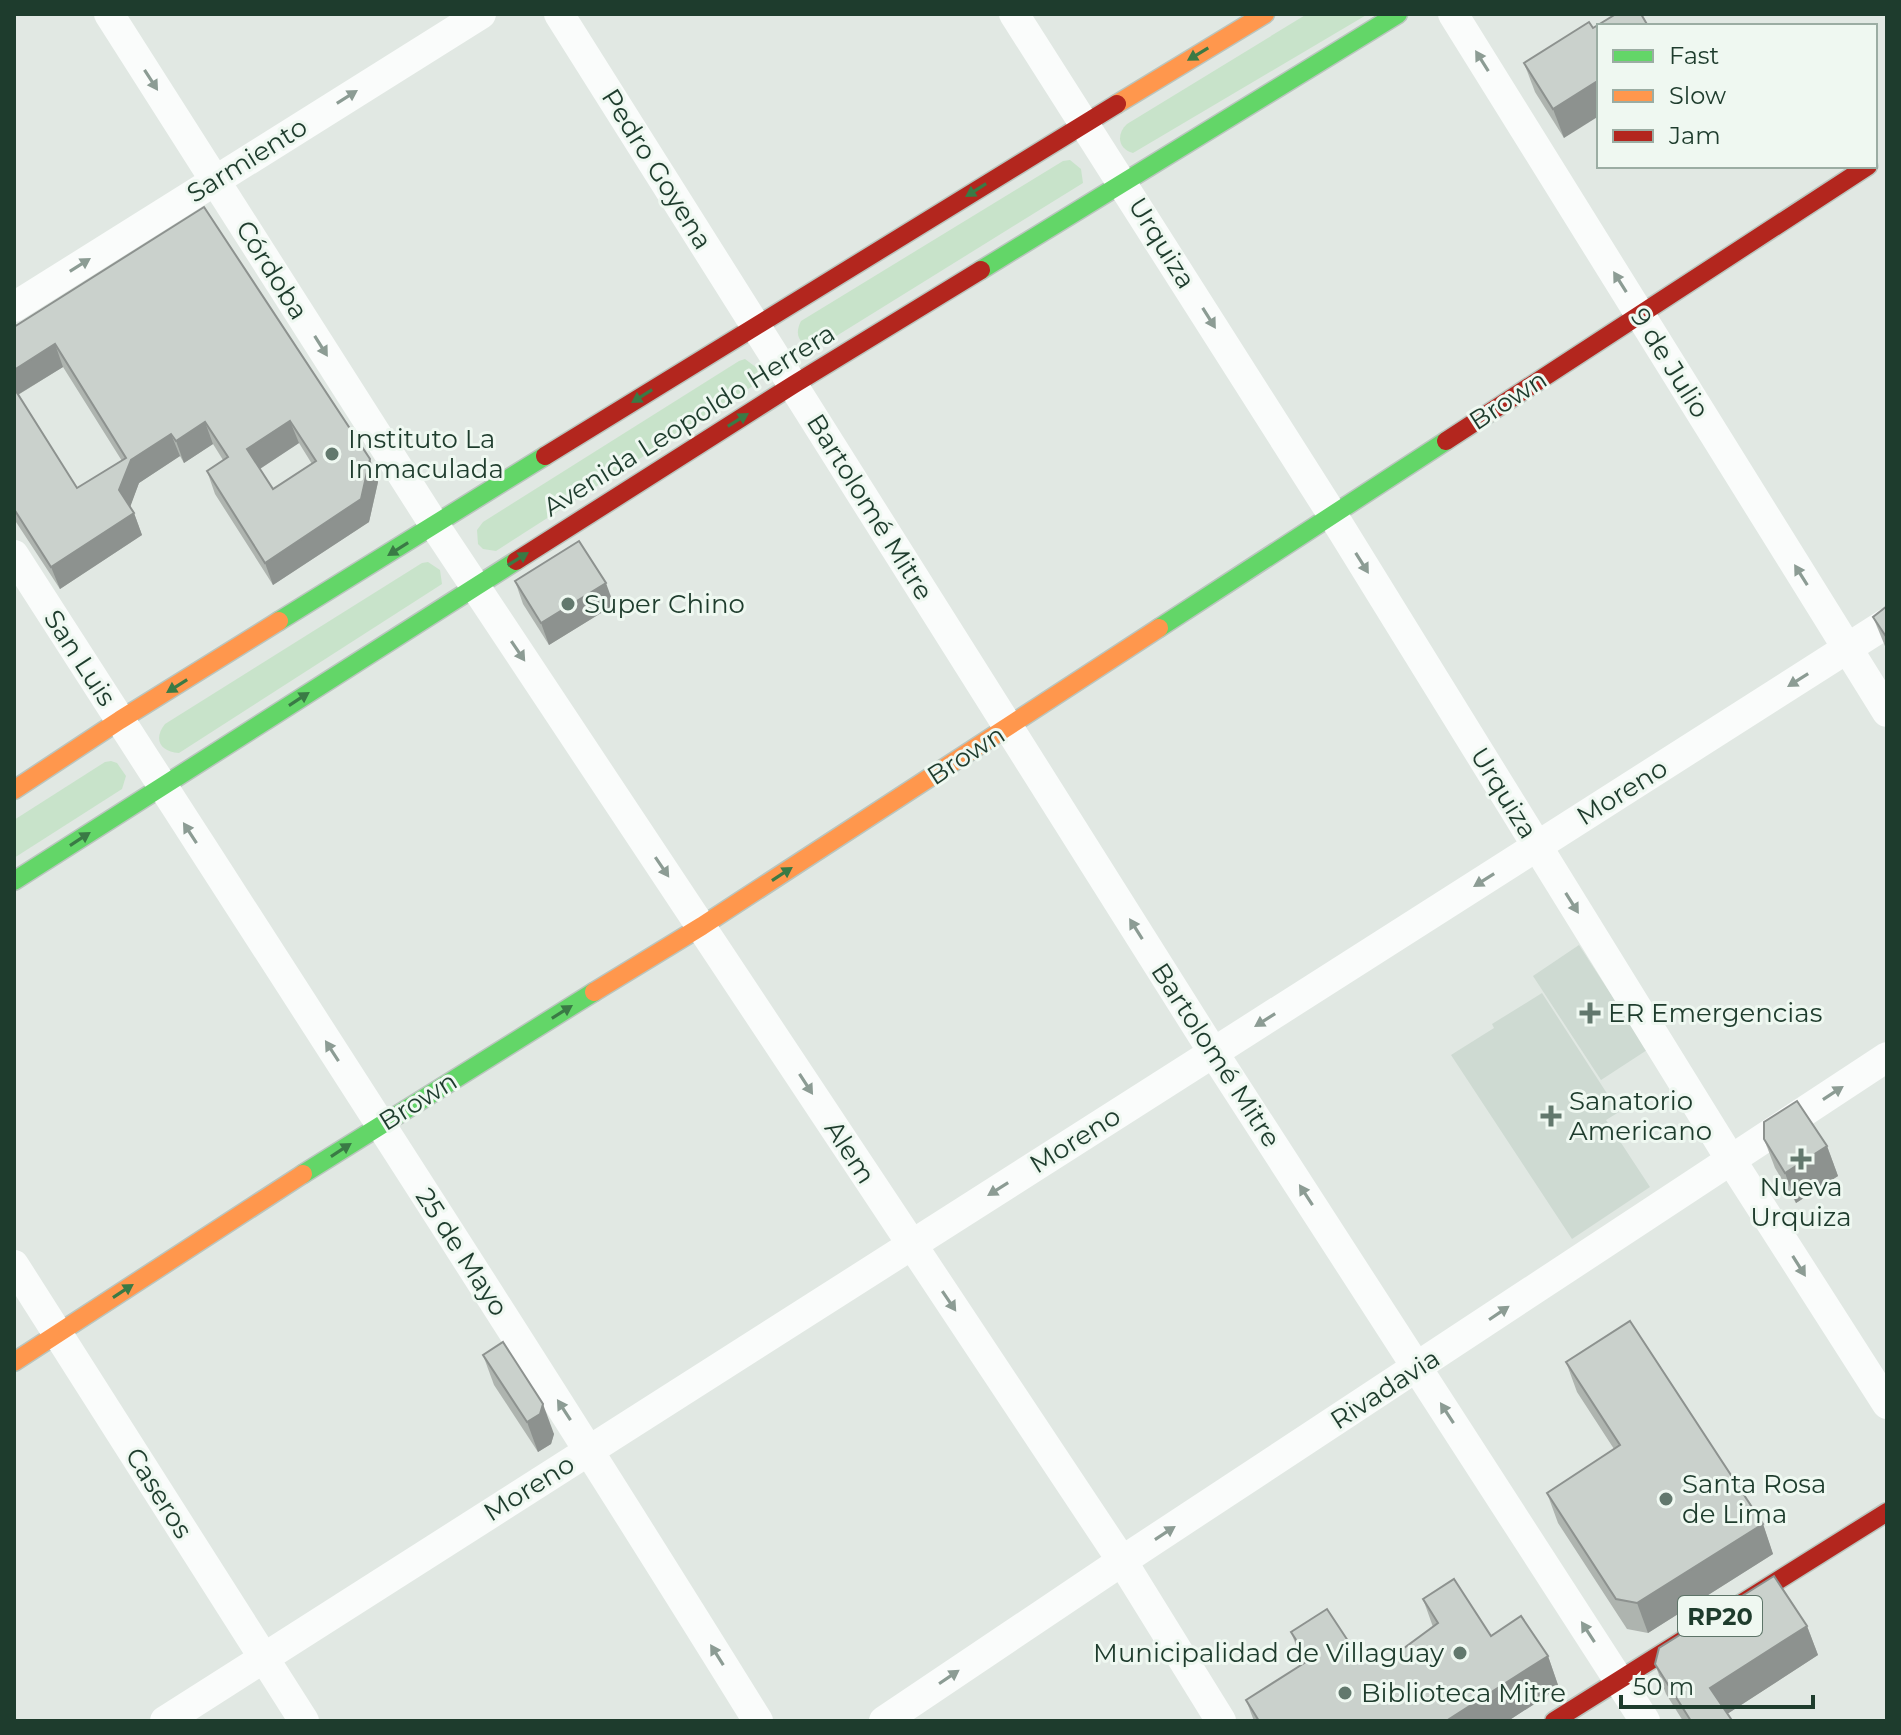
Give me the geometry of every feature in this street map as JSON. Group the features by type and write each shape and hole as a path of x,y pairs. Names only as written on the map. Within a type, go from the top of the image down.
{"street":[{"name":"Córdoba","path":"109,14 475,586"},
{"name":"Sarmiento","path":"14,307 481,14"},
{"name":"Pedro Goyena","path":"559,14 793,385"},
{"name":"Urquiza","path":"1014,14 1123,181 1731,1160 1887,1404"},
{"name":"Avenida Leopoldo Herrera","path":"14,790 120,720 756,325 1265,14"},
{"name":"Avenida Leopoldo Herrera","path":"14,881 793,385 1398,14"},
{"name":"9 de Julio","path":"1453,14 1887,712"},
{"name":"Brown","path":"14,1362 379,1125 702,926 1865,168"},
{"name":"Bartolomé Mitre","path":"793,385 1213,1052 1645,1721"},
{"name":"San Luis","path":"14,555 161,787"},
{"name":"Alem","path":"475,586 1122,1561 1221,1721"},
{"name":"Moreno","path":"165,1721 1887,623"},
{"name":"25 de Mayo","path":"161,787 589,1449 758,1721"},
{"name":"Rivadavia","path":"884,1721 1887,1057"},
{"name":"Caseros","path":"14,1265 304,1721"},
{"name":"RP20","path":"1554,1721 1887,1512"}],"shaded area":[{"name":"ER Emergencias","path":"1579,945 1647,1050 1601,1080 1533,976"},
{"name":"Sanatorio Americano","path":"1542,993 1619,1112 1606,1120 1650,1187 1572,1239 1451,1055 1494,1028 1492,1024"}],"green space":[{"path":"1307,14 1368,14 1133,153 1124,148 1120,137 1127,124"},
{"path":"1070,160 1081,169 1083,183 817,348 800,340 798,332 801,321 1063,161"},
{"path":"745,359 757,368 759,382 496,551 483,549 478,544 477,530 483,522"},
{"path":"428,562 440,570 442,584 179,753 167,750 160,744 159,735 165,724"},
{"path":"111,761 117,763 126,776 122,789 14,858 14,820"}],"building":[{"path":"1616,14 1641,14 1647,24 1600,24"},
{"path":"1589,22 1593,28 1597,26 1597,81 1553,109 1524,63"},
{"path":"204,207 370,459 361,499 265,563 207,471 228,457 205,422 176,441 171,434 131,460 119,490 134,513 51,567 14,509 14,388 77,488 126,458 55,344 14,370 14,327","holes":["290,421 316,461 273,489 247,449"]},
{"path":"579,541 606,583 541,623 515,581"},
{"path":"1887,606 1887,638 1873,617"},
{"path":"1797,1101 1827,1146 1785,1173 1764,1139 1764,1122"},
{"name":"Santa Rosa de Lima","path":"1630,1321 1763,1524 1637,1603 1616,1599 1547,1493 1620,1445 1566,1362"},
{"path":"503,1342 543,1404 540,1414 527,1422 483,1355"},
{"path":"1774,1576 1807,1626 1710,1688 1731,1719 1691,1721 1655,1664 1659,1648"},
{"path":"1454,1579 1491,1636 1521,1616 1548,1656 1446,1721 1259,1721 1246,1700 1309,1660 1291,1632 1327,1609 1362,1662 1378,1651 1385,1662 1438,1623 1423,1599"}],"traffic: fast":[{"path":"981,270 1398,14"},
{"path":"1159,628 1446,441"},
{"path":"279,621 545,456"},
{"path":"14,881 516,561"},
{"path":"303,1174 594,992"}],"traffic: slow":[{"path":"1117,104 1265,14"},
{"path":"14,790 279,621"},
{"path":"594,992 702,926 1159,628"},
{"path":"14,1362 303,1174"}],"traffic: jam":[{"path":"545,456 1117,104"},
{"path":"1446,441 1865,168"},
{"path":"516,561 981,270"},
{"path":"1554,1721 1887,1512"}],"place":[{"name":"Instituto La Inmaculada","path":"332,454"},
{"name":"Super Chino","path":"568,604"},
{"name":"ER Emergencias","path":"1590,1013"},
{"name":"Sanatorio Americano","path":"1551,1116"},
{"name":"Nueva Urquiza","path":"1801,1159"},
{"name":"Santa Rosa de Lima","path":"1666,1499"},
{"name":"Municipalidad de Villaguay","path":"1460,1653"},
{"name":"Biblioteca Mitre","path":"1345,1693"}]}
